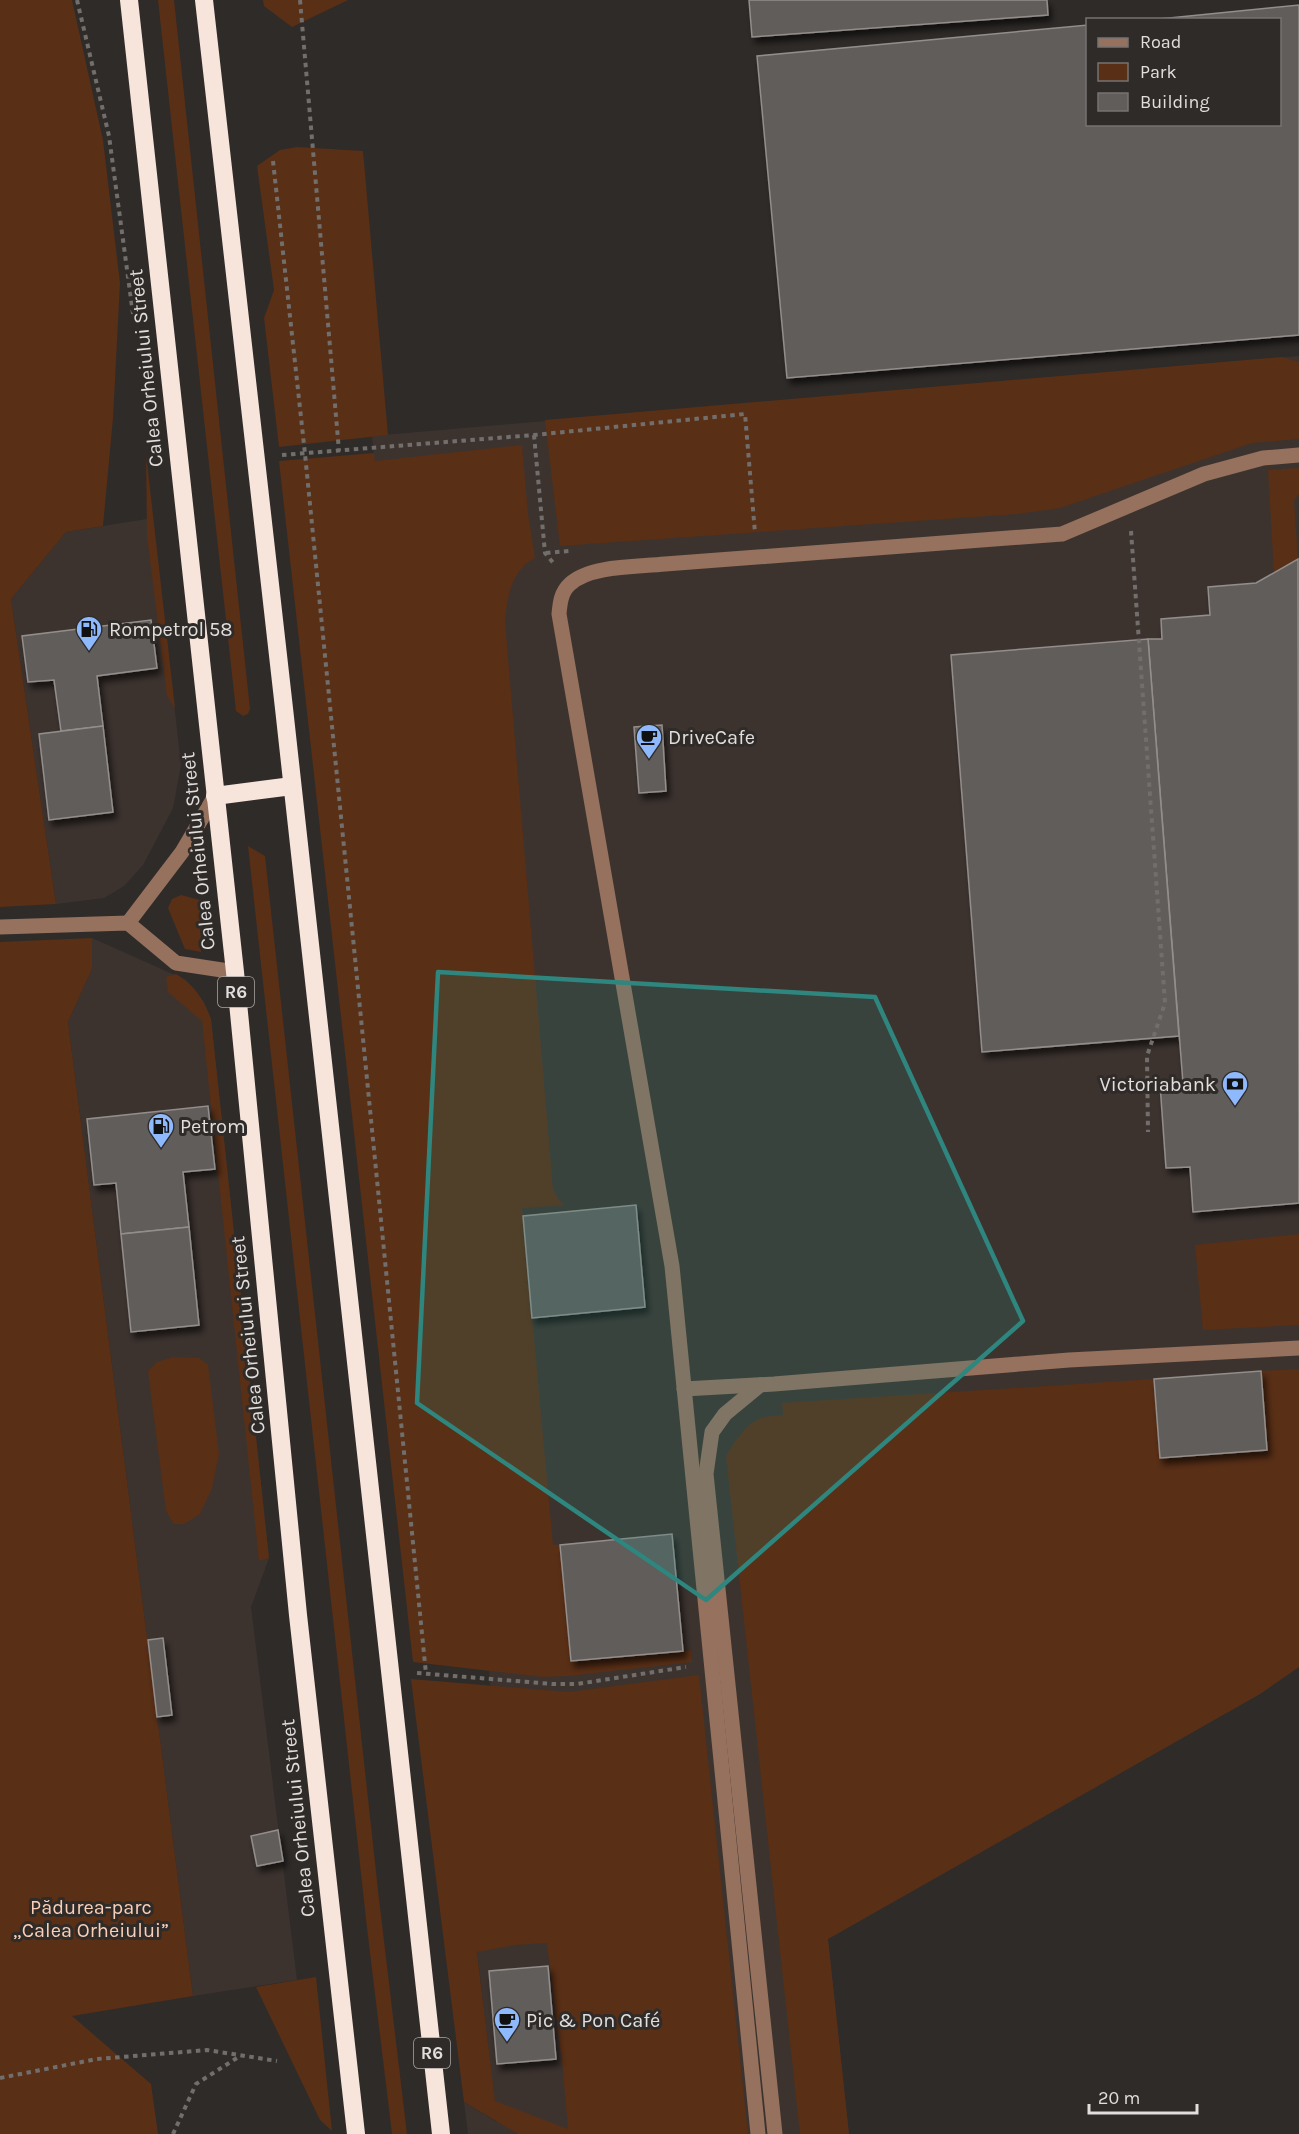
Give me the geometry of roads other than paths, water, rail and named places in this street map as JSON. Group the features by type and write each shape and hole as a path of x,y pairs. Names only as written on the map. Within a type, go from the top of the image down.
{"highway":[{"name":"Calea Orheiului Street","path":"129,0 234,972 299,1626 356,2134"},
{"name":"R6","path":"204,0 258,457 292,786 441,2134"},
{"path":"215,796 292,786"}],"lane":[{"path":"758,2134 672,1266 559,614 561,597 570,584 586,574 600,571 1062,534 1204,474 1263,458 1299,455"},
{"path":"128,923 182,852 215,796"},
{"path":"0,927 128,923 176,963 234,972"},
{"path":"684,1389 1069,1360 1299,1348"},
{"path":"760,1384 725,1414 712,1432 706,1474 775,2134"},
{"path":"725,1414 726,1387"}],"place":[{"name":"Rompetrol 58","path":"89,652"},
{"name":"DriveCafe","path":"649,760"},
{"name":"Victoriabank","path":"1235,1107"},
{"name":"Petrom","path":"161,1149"},
{"name":"Pic & Pon Café","path":"507,2043"}],"park label":[{"name":"Pădurea-parc „Calea Orheiului”","path":"91,1918"}]}
